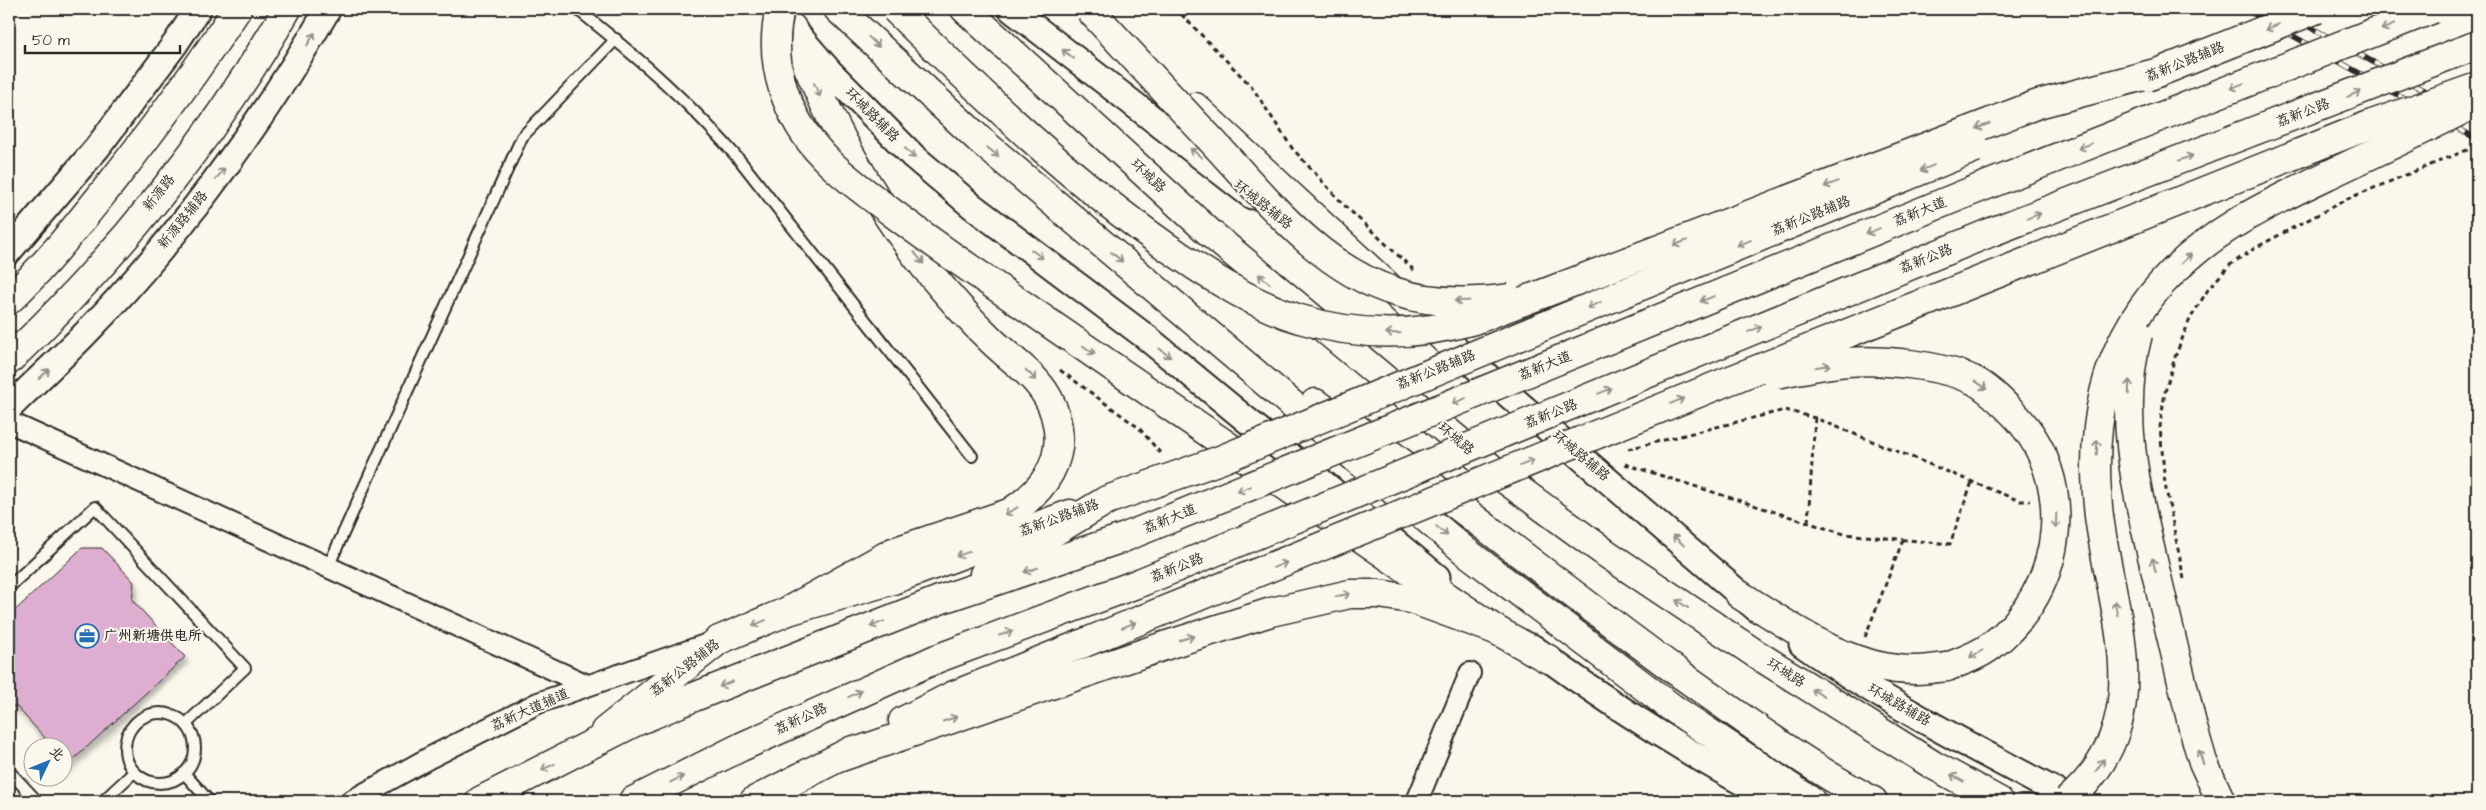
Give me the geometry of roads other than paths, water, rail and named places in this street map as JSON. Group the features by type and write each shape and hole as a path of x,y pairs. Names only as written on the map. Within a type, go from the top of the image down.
{"main road":[{"path":"9,300 67,239 140,146 198,69 237,9"},
{"name":"新源路","path":"9,360 98,269 173,177 229,100 287,9"},
{"path":"838,9 981,141 1465,551 1672,707 1811,801"},
{"path":"895,9 995,106 1069,172 1164,245 1198,268 1268,307 1299,319 1332,327 1393,334 1422,333 1474,320 1661,250 2038,104 2163,71"},
{"name":"环城路","path":"965,9 1210,233 1503,478 1607,554 1756,654 1933,765 1999,801"},
{"path":"1082,9 1259,165 1452,346"},
{"path":"1089,9 1278,212 1332,259 1364,279 1395,292 1423,299 1477,301 1545,292"},
{"name":"荔新公路辅路","path":"574,755 719,640 788,611 893,580 1220,460 2317,9"},
{"name":"荔新大道","path":"942,599 1123,538 1967,193 2433,9"},
{"path":"784,15 775,45 777,68 783,90 795,117 813,144 844,175 911,227 1020,303 1496,630 1548,659"},
{"path":"784,15 832,124 857,170 891,222 955,303 993,342 1037,381 1048,397 1059,434 1058,453 1051,472 1026,502 1010,513 893,552 788,611"},
{"name":"荔新公路","path":"633,801 741,747 936,659 1139,583 1989,233 2477,45"},
{"path":"754,801 952,696 1723,383 2363,128 2477,87"},
{"path":"2067,801 2095,772 2107,754 2122,711 2124,657 2097,492 2098,433 2101,404 2116,351 2128,327 2162,282 2194,252 2240,218 2433,126 2477,102"},
{"path":"2162,282 2138,334 2130,362 2128,417 2130,444 2145,526 2193,728 2203,762 2221,801"},
{"path":"1222,345 1357,429 1629,636 1730,710 1801,759 1873,801"},
{"path":"1723,383 1848,362 1922,365 1973,380 1998,398 2022,421 2047,463 2054,488 2056,508 2055,538 2048,567 2038,590 2008,631 1990,646 1970,658 1947,667 1916,670 1884,667 1857,661 1796,631 1740,595"},
{"path":"480,801 574,755 635,722 942,599 1107,500"},
{"path":"838,758 1167,645 1271,612 1350,594 1379,594 1411,599 1496,630"}],"street":[{"path":"9,252 97,148 175,44 198,9"},
{"name":"新源路辅路","path":"9,408 83,336 184,220 231,160 278,94 328,9"},
{"name":"环城路辅路","path":"1011,9 1313,244 1452,346 1645,510 1740,595 1836,668 1964,743 2074,801"},
{"name":"环城路辅路","path":"784,15 829,71 913,156 972,206 1146,337 1444,582 1548,659 1638,721 1730,777 1776,801"},
{"path":"9,422 587,685"},
{"name":"荔新大道辅道","path":"351,801 429,758 538,703 719,640"},
{"path":"1417,801 1470,673"}],"lane":[{"path":"577,9 616,39 672,87 704,118 972,456"},
{"path":"328,567 522,137 616,39"},
{"path":"9,587 95,507 245,668 186,724"},
{"path":"167,713 186,724 192,733 194,755 184,774 175,780 153,782 134,772 128,763 125,746 129,730 136,722 150,714 167,713"},
{"path":"9,771 37,801"},
{"path":"103,801 134,772"},
{"path":"184,774 209,801"}],"railway":[{"path":"2245,9 2477,139"},
{"path":"2278,9 2477,120"}],"place":[{"name":"广州新塘供电所","path":"87,636"}]}
